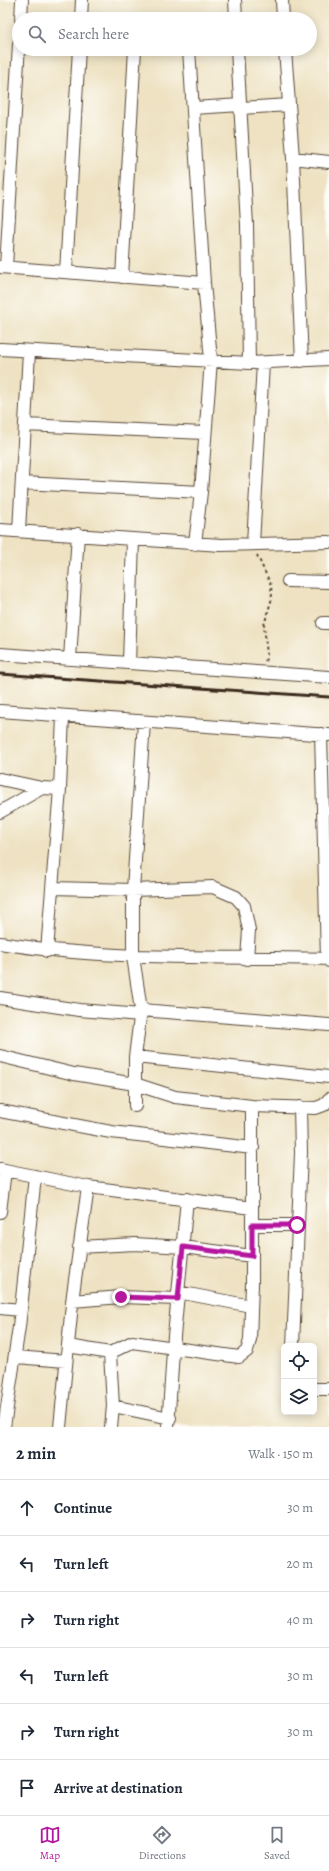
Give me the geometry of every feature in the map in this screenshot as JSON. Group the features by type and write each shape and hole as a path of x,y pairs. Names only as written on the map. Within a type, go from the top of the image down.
{"street":[{"path":"21,12 22,0"},
{"path":"81,12 82,0"},
{"path":"234,0 235,12"},
{"path":"282,0 283,12"},
{"path":"18,56 3,267 204,283"},
{"path":"66,272 79,56"},
{"path":"122,277 135,56"},
{"path":"189,56 204,283 211,360 204,433 201,492 194,544"},
{"path":"237,56 247,225 249,363"},
{"path":"286,56 293,158 302,361"},
{"path":"193,108 289,105"},
{"path":"293,158 329,162"},
{"path":"0,349 29,352 249,363 329,359"},
{"path":"19,531 29,352"},
{"path":"254,544 263,363"},
{"path":"25,425 204,433"},
{"path":"22,483 201,492"},
{"path":"0,530 78,534 133,540 194,544 329,542"},
{"path":"70,660 78,534"},
{"path":"129,663 133,540"},
{"path":"288,581 329,582"},
{"path":"0,654 329,677"},
{"path":"0,711 325,735 328,960 133,956 47,951 0,943"},
{"path":"47,951 60,788 63,716"},
{"path":"135,1106 135,1057 141,1012 133,956 133,890 144,722"},
{"path":"0,779 42,788 60,788"},
{"path":"0,812 42,788"},
{"path":"52,888 133,890 213,887 236,897 244,906 249,930 247,959"},
{"path":"0,998 79,1010 141,1012 329,1025"},
{"path":"0,1056 74,1074 135,1084 175,1097 252,1106 316,1108 324,1105 328,1101"},
{"path":"135,1057 329,1077"},
{"path":"68,1346 110,1353 132,1342 239,1356 247,1352 251,1306 253,1148 252,1106"},
{"path":"293,1343 301,1153 300,1107"},
{"path":"0,1111 111,1132 253,1148"},
{"path":"0,1212 3,1170 88,1187 252,1208"},
{"path":"4,1427 4,1406 15,1357 35,1176"},
{"path":"60,1427 72,1302 88,1187"},
{"path":"113,1406 169,1422 187,1199"},
{"path":"252,1225 297,1225"},
{"path":"79,1247 135,1244 183,1247 252,1256"},
{"path":"72,1302 121,1297 178,1296 251,1306"},
{"path":"0,1308 21,1310"},
{"path":"110,1353 113,1406 110,1427"},
{"path":"15,1357 66,1361"},
{"path":"317,1389 329,1389"}],"path":[{"path":"254,544 271,585 272,598 264,625 266,655 263,673"}],"railway":[{"path":"0,674 329,697"}],"route":[{"path":"121,1297 178,1299 183,1247 252,1256 252,1225 297,1225"}]}
